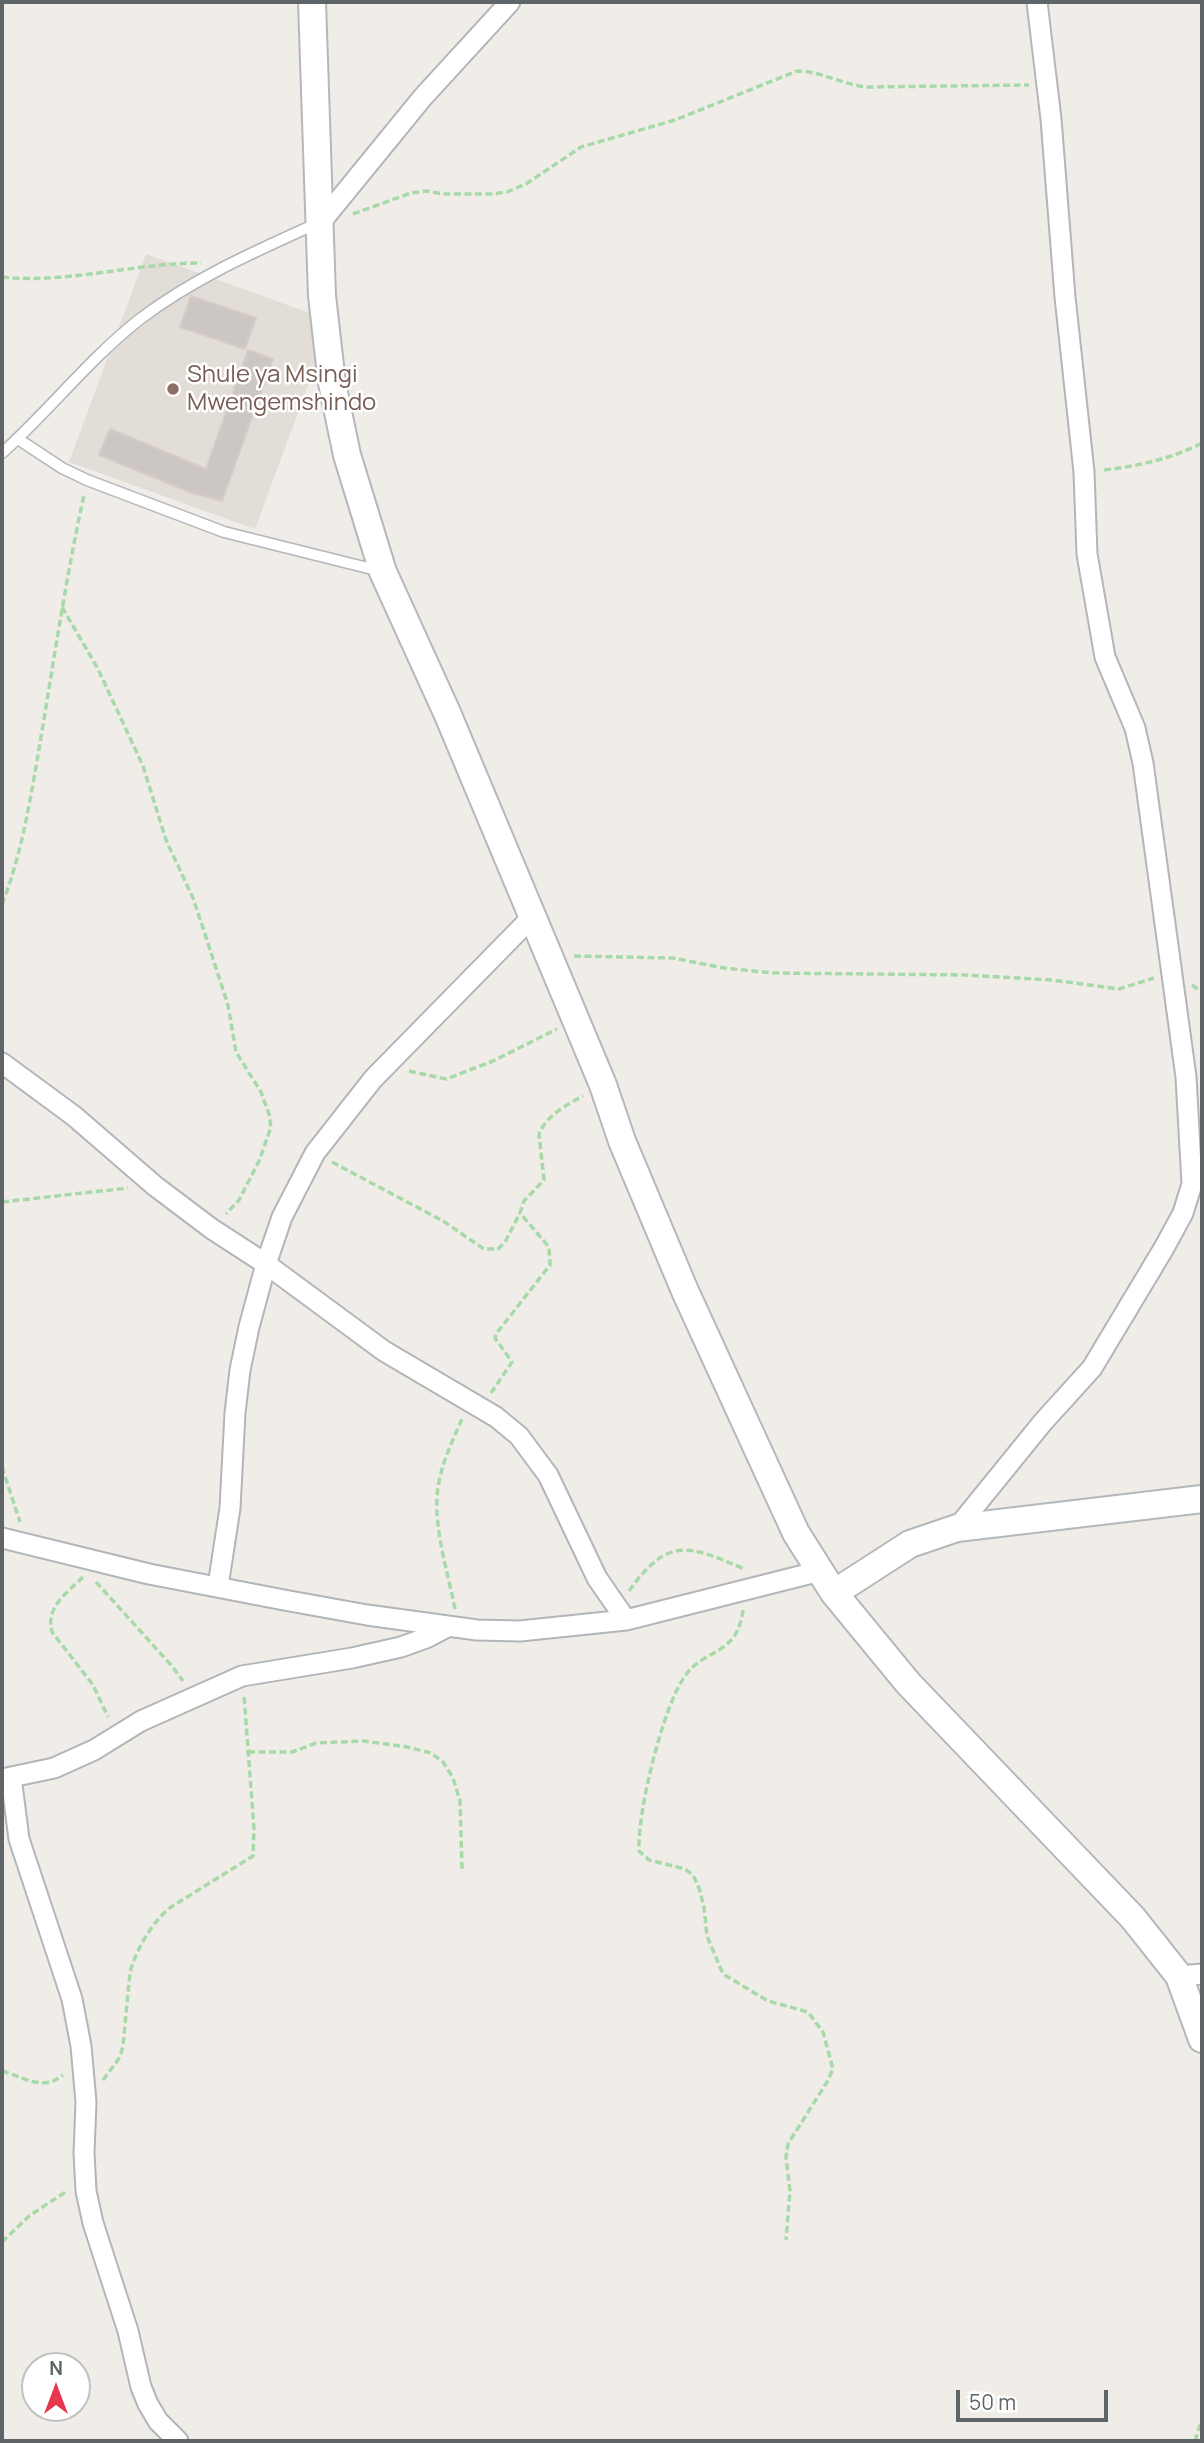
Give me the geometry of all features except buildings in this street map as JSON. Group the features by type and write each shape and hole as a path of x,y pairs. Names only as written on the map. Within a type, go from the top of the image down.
{"street":[{"path":"312,2 323,296 332,383 346,455 383,572 448,715 691,1303 796,1533 827,1582 908,1683 1190,1975 1202,2039"},
{"path":"321,222 423,97 510,2"},
{"path":"957,1528 1043,1422 1092,1367 1183,1213 1192,1184 1186,1077 1139,745 1105,657 1087,555 1084,472 1037,2"},
{"path":"218,1586 230,1508 240,1370 265,1264 282,1217 304,1170 384,1068 531,918"},
{"path":"2,1063 74,1116 155,1186 212,1229 265,1264 384,1351 475,1405 519,1436 548,1475 586,1557 622,1615"},
{"path":"2,1538 94,1568 218,1586 367,1615 454,1627 520,1630 622,1615 779,1583 827,1582 910,1544 957,1528 1202,1499"},
{"path":"178,2441 158,2421 141,2387 128,2330 93,2223 86,2191 86,2102 82,2057 72,1999 19,1839 6,1778 54,1768 94,1750 141,1721 242,1676 401,1647 454,1627"}],"lane":[{"path":"2,453 139,320 195,282 321,222"},
{"path":"18,439 62,468 87,480 224,533 383,572"}],"path":[{"path":"352,215 411,193 507,192 526,184 581,147 675,120 797,71 812,71 850,85 867,87 1047,85"},
{"path":"2,276 48,279 165,263 202,263 224,267"},
{"path":"1084,472 1156,461 1180,455 1202,443"},
{"path":"2,904 10,885 32,787 69,563 87,480"},
{"path":"62,607 98,669 143,766 166,840 204,930 228,1005 236,1052 261,1092 269,1114 271,1126 250,1181 239,1200 212,1229"},
{"path":"548,957 612,955 673,958 724,968 774,972 965,975 1052,980 1119,989 1173,972"},
{"path":"384,1068 415,1071 446,1079 575,1021"},
{"path":"315,1153 443,1221 484,1249 498,1249 505,1242 524,1201 544,1180 539,1144 542,1126 563,1108 603,1085"},
{"path":"2,1202 155,1186"},
{"path":"454,1627 437,1495 445,1458 475,1405 512,1365 495,1338 496,1334 550,1265 549,1247 520,1213"},
{"path":"2,1467 16,1513 30,1546"},
{"path":"622,1615 644,1572 673,1550 706,1553 779,1583"},
{"path":"113,1738 107,1714 97,1692 52,1632 50,1623 52,1609 94,1568 172,1665 194,1697"},
{"path":"744,1592 743,1612 737,1633 726,1645 686,1673 676,1691 654,1759 639,1851 649,1860 685,1869 694,1875 704,1907 706,1936 723,1974 768,2001 808,2012 823,2032 833,2069 788,2144 786,2157 790,2191 786,2240"},
{"path":"86,2102 120,2057 133,1961 160,1915 253,1856 254,1829 242,1676"},
{"path":"248,1752 292,1752 316,1743 364,1741 431,1753 443,1762 453,1778 460,1801 462,1869"},
{"path":"2,2071 44,2084 57,2080 82,2057"},
{"path":"2,2242 29,2216 68,2190 85,2167"},
{"path":"1195,2441 1202,2418"}],"shaded area":[{"path":"146,254 332,321 255,529 69,462"}],"place":[{"name":"Shule ya Msingi Mwengemshindo","path":"173,389"}]}
